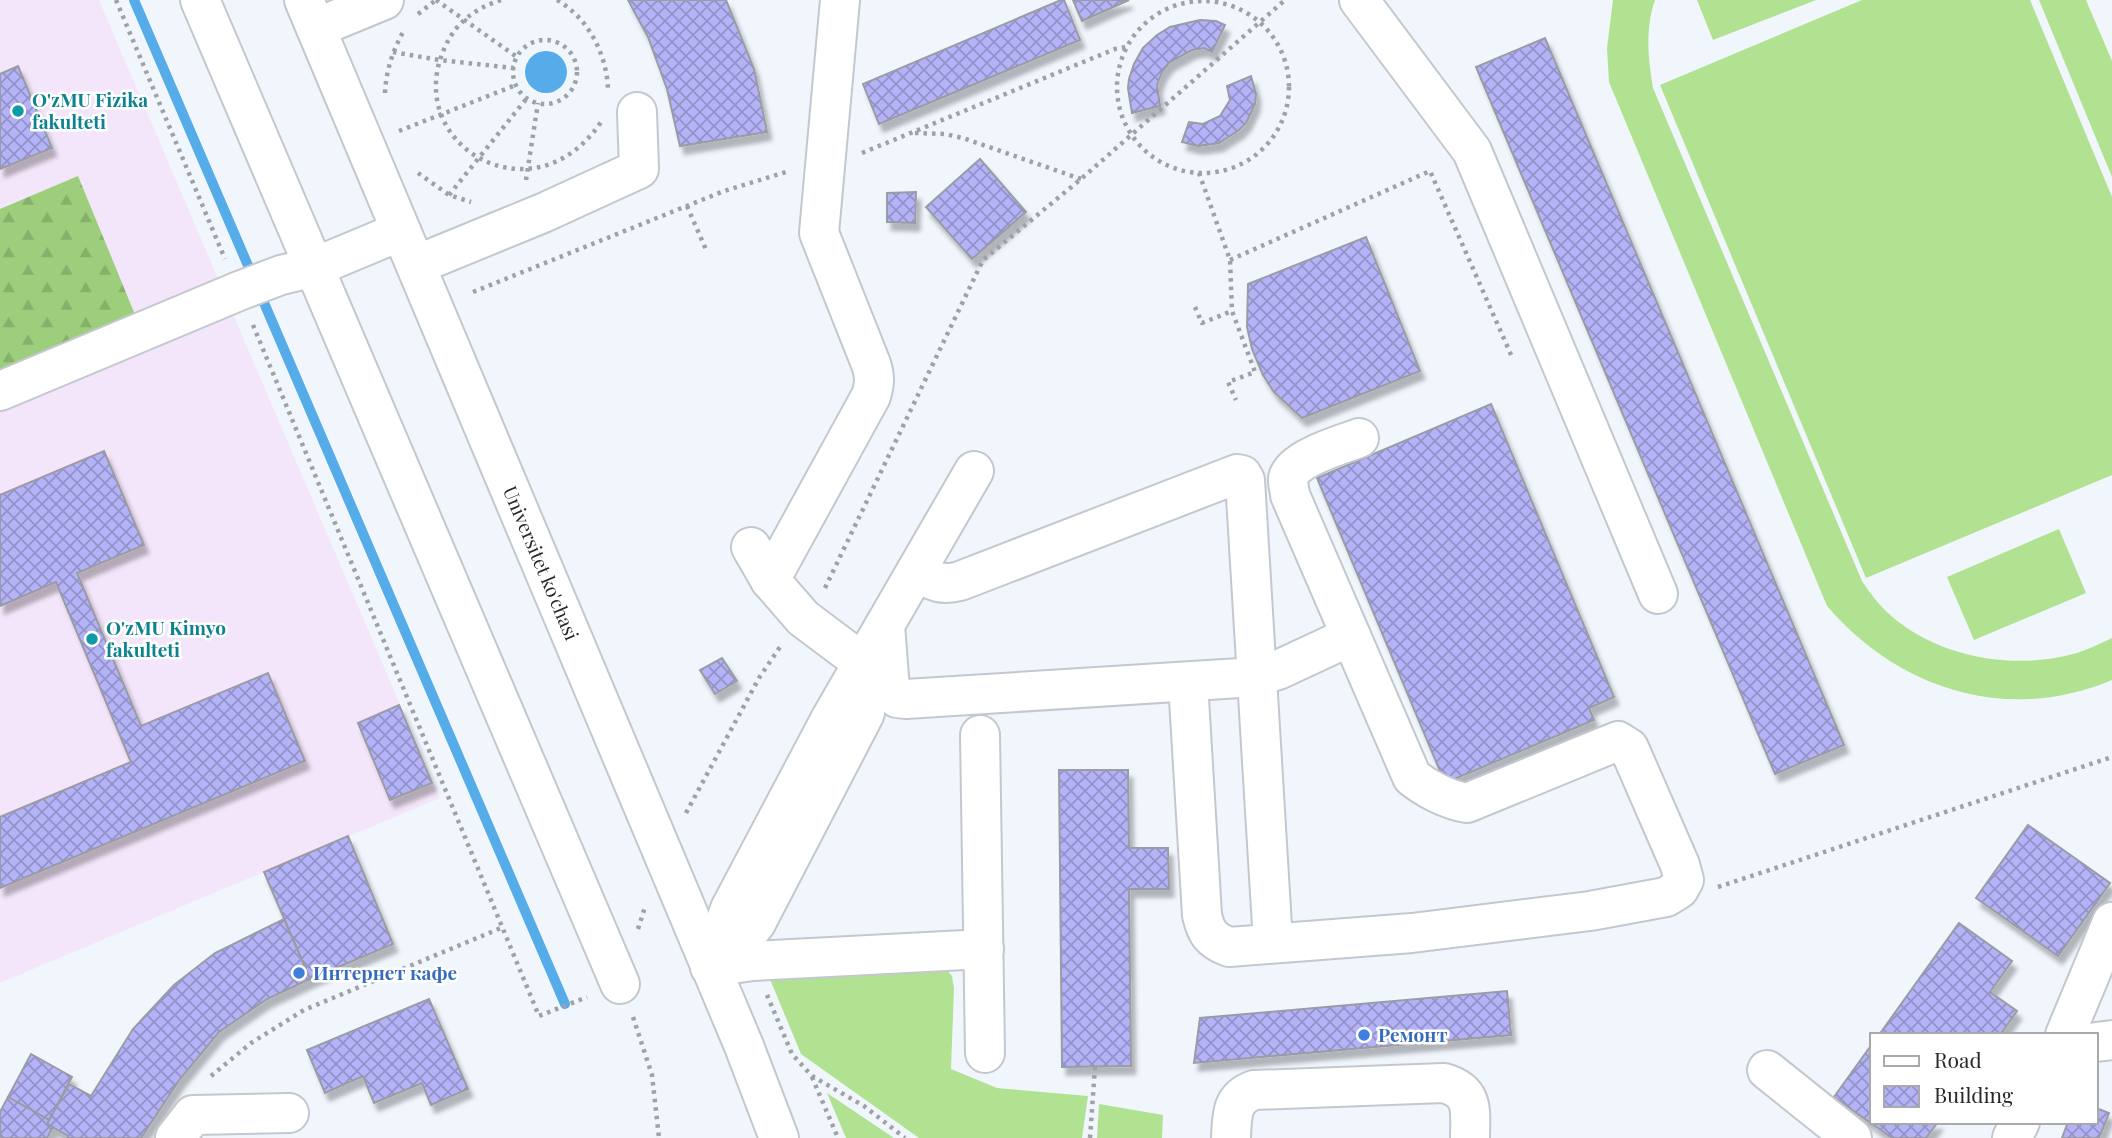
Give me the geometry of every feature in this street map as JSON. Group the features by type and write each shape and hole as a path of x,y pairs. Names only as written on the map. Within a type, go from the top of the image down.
{"street":[{"path":"200,0 270,281 621,984"},
{"path":"310,14 384,0"},
{"path":"1359,0 1472,151 1658,594"},
{"path":"770,580 871,396 874,385 875,376 871,364 819,233 845,2"},
{"name":"Universitet ko'chasi","path":"310,14 744,1046 775,1134"},
{"path":"416,265 543,213 639,169 622,105"},
{"path":"0,391 270,281 401,231"},
{"path":"1188,682 1202,915 1206,933 1214,941 1228,947 1412,933 1590,911 1666,897 1679,889 1684,880 1680,865 1629,748 1618,741 1467,803 1458,802 1422,785 1412,777 1290,495 1288,480 1294,468 1310,458 1359,438"},
{"path":"710,967 743,939 755,923 865,713 863,663 974,471"},
{"path":"916,572 937,584 960,581 1237,474 1242,475 1245,480 1273,943"},
{"path":"751,547 770,580 803,618 863,663"},
{"path":"885,625 890,690 897,698 906,699 1256,677 1278,670 1351,636"},
{"path":"980,734 985,1053"},
{"path":"2066,1033 2112,922"},
{"path":"710,967 753,961 984,949"},
{"path":"1767,1070 1853,1138"},
{"path":"1231,1138 1234,1106 1245,1093 1254,1090 1444,1083 1465,1093 1470,1106 1470,1138"},
{"path":"174,1138 193,1115 289,1113"}],"path":[{"path":"116,0 270,281 502,928 539,1016 621,984"},
{"path":"385,106 386,78 393,52 403,32 436,0 517,57"},
{"path":"501,0 464,19 449,38 439,60 436,96 441,114 456,139 477,158 501,168 527,170 552,165 574,153 592,135 606,114 602,127"},
{"path":"548,0 559,1 581,21 597,45 622,105"},
{"path":"662,854 759,678 784,640 821,596 983,260 1081,179 1285,0"},
{"path":"1196,1 1216,1 1236,6 1260,22 1279,46 1289,85 1281,124 1270,140 1256,155 1219,172 1179,170 1144,151 1122,118 1116,79 1129,41 1142,25 1176,4 1196,1"},
{"path":"541,41 556,43 572,56 577,76 574,86 559,100 549,104 527,98 516,85 514,68 517,57 531,44 541,41"},
{"path":"393,52 514,68"},
{"path":"365,145 516,85"},
{"path":"449,195 527,98"},
{"path":"524,191 538,103"},
{"path":"911,133 945,134 963,138 1081,179"},
{"path":"412,165 425,179 449,195 473,203"},
{"path":"1230,260 1430,171 1512,357"},
{"path":"1199,173 1230,260 1232,312 1255,372 1228,382 1236,400"},
{"path":"688,206 707,252"},
{"path":"1195,307 1202,323 1232,312"},
{"path":"1679,889 1707,890 2112,757"},
{"path":"646,906 621,984 652,1075 659,1138"},
{"path":"211,1076 251,1043 304,1010 502,928"},
{"path":"1090,1138 1095,1067"},
{"path":"812,1076 838,1138"}],"shaded area":[{"path":"0,0 99,0 440,798 0,983"}],"green space":[{"path":"1613,0 1655,0 1648,44 1653,88 1868,590 1885,610 1909,629 1930,641 1978,657 2028,661 2053,658 2077,653 2112,638 2112,680 2073,693 2034,699 1995,698 1957,691 1921,678 1887,659 1856,635 1827,606 1609,82 1607,48"},
{"path":"1697,0 1816,0 1713,40"},
{"path":"1862,0 2030,0 2112,197 2112,475 1866,578 1660,85"},
{"path":"2039,0 2086,0 2112,61 2112,177"},
{"path":"78,176 136,317 0,374 0,209"},
{"path":"2059,529 2086,593 1974,640 1947,577"},
{"path":"944,967 952,976 954,988 951,1069 997,1088 1088,1096 1082,1138 919,1138 801,1054 767,972"},
{"path":"827,1093 894,1138 846,1138"},
{"path":"1099,1104 1163,1115 1162,1138 1097,1138"}],"water":[{"path":"546,51 561,57 567,72 561,87 546,93 531,87 525,72 531,57"}],"building":[{"path":"628,0 726,0 754,69 767,132 680,146 667,89 648,37"},
{"path":"1064,0 1080,40 879,124 863,84"},
{"path":"1073,0 1129,0 1082,21"},
{"path":"1200,20 1216,21 1225,25 1212,52 1204,48 1192,50 1170,62 1157,85 1160,106 1132,113 1129,79 1143,48 1170,27"},
{"path":"1545,38 1844,745 1775,774 1476,67"},
{"name":"O'zMU Fizika fakulteti","path":"18,66 52,148 0,169 0,74"},
{"path":"1251,76 1256,94 1255,104 1246,123 1239,130 1219,143 1198,146 1182,142 1189,122 1203,124 1220,116 1230,100 1227,86"},
{"path":"980,159 1026,212 972,259 926,207"},
{"path":"916,192 915,223 887,222 887,193"},
{"path":"1366,237 1420,371 1302,418 1274,392 1252,349 1247,327 1248,284"},
{"path":"1491,404 1614,697 1589,708 1594,720 1445,783 1317,478"},
{"name":"O'zMU Kimyo fakulteti","path":"104,451 144,545 77,573 141,726 268,673 305,761 0,888 0,817 131,762 56,582 0,606 0,495"},
{"path":"722,658 737,681 715,694 700,670"},
{"path":"399,705 432,783 390,800 358,723"},
{"path":"1059,770 1128,770 1129,848 1168,848 1169,889 1129,889 1131,1066 1062,1067"},
{"path":"2028,825 2110,883 2058,956 1976,898"},
{"path":"348,836 393,944 310,979 264,872"},
{"path":"284,919 310,979 267,999 219,1032 180,1079 141,1138 67,1138 68,1136 47,1124 69,1084 91,1096 133,1029 174,985 215,953"},
{"path":"1959,923 2012,961 1990,992 2017,1011 2001,1033 1880,1033"},
{"path":"1507,991 1511,1035 1194,1063 1200,1018"},
{"path":"429,999 468,1089 431,1105 422,1083 374,1103 363,1076 325,1093 307,1050"},
{"path":"1870,1047 1870,1122 1834,1097"},
{"path":"31,1054 72,1077 49,1120 8,1097"},
{"path":"8,1097 49,1120 47,1124 53,1127 47,1138 0,1138 0,1112"},
{"path":"2098,1109 2109,1113 2099,1138 2062,1138 2067,1124 2098,1124"},
{"path":"1872,1124 1936,1124 1926,1138 1892,1138"}],"waterway":[{"path":"134,0 565,1004"}],"place":[{"name":"O'zMU Fizika fakulteti","path":"18,111"},
{"name":"O'zMU Kimyo fakulteti","path":"92,639"},
{"name":"Интернет кафе","path":"299,973"},
{"name":"Ремонт","path":"1364,1035"}]}
